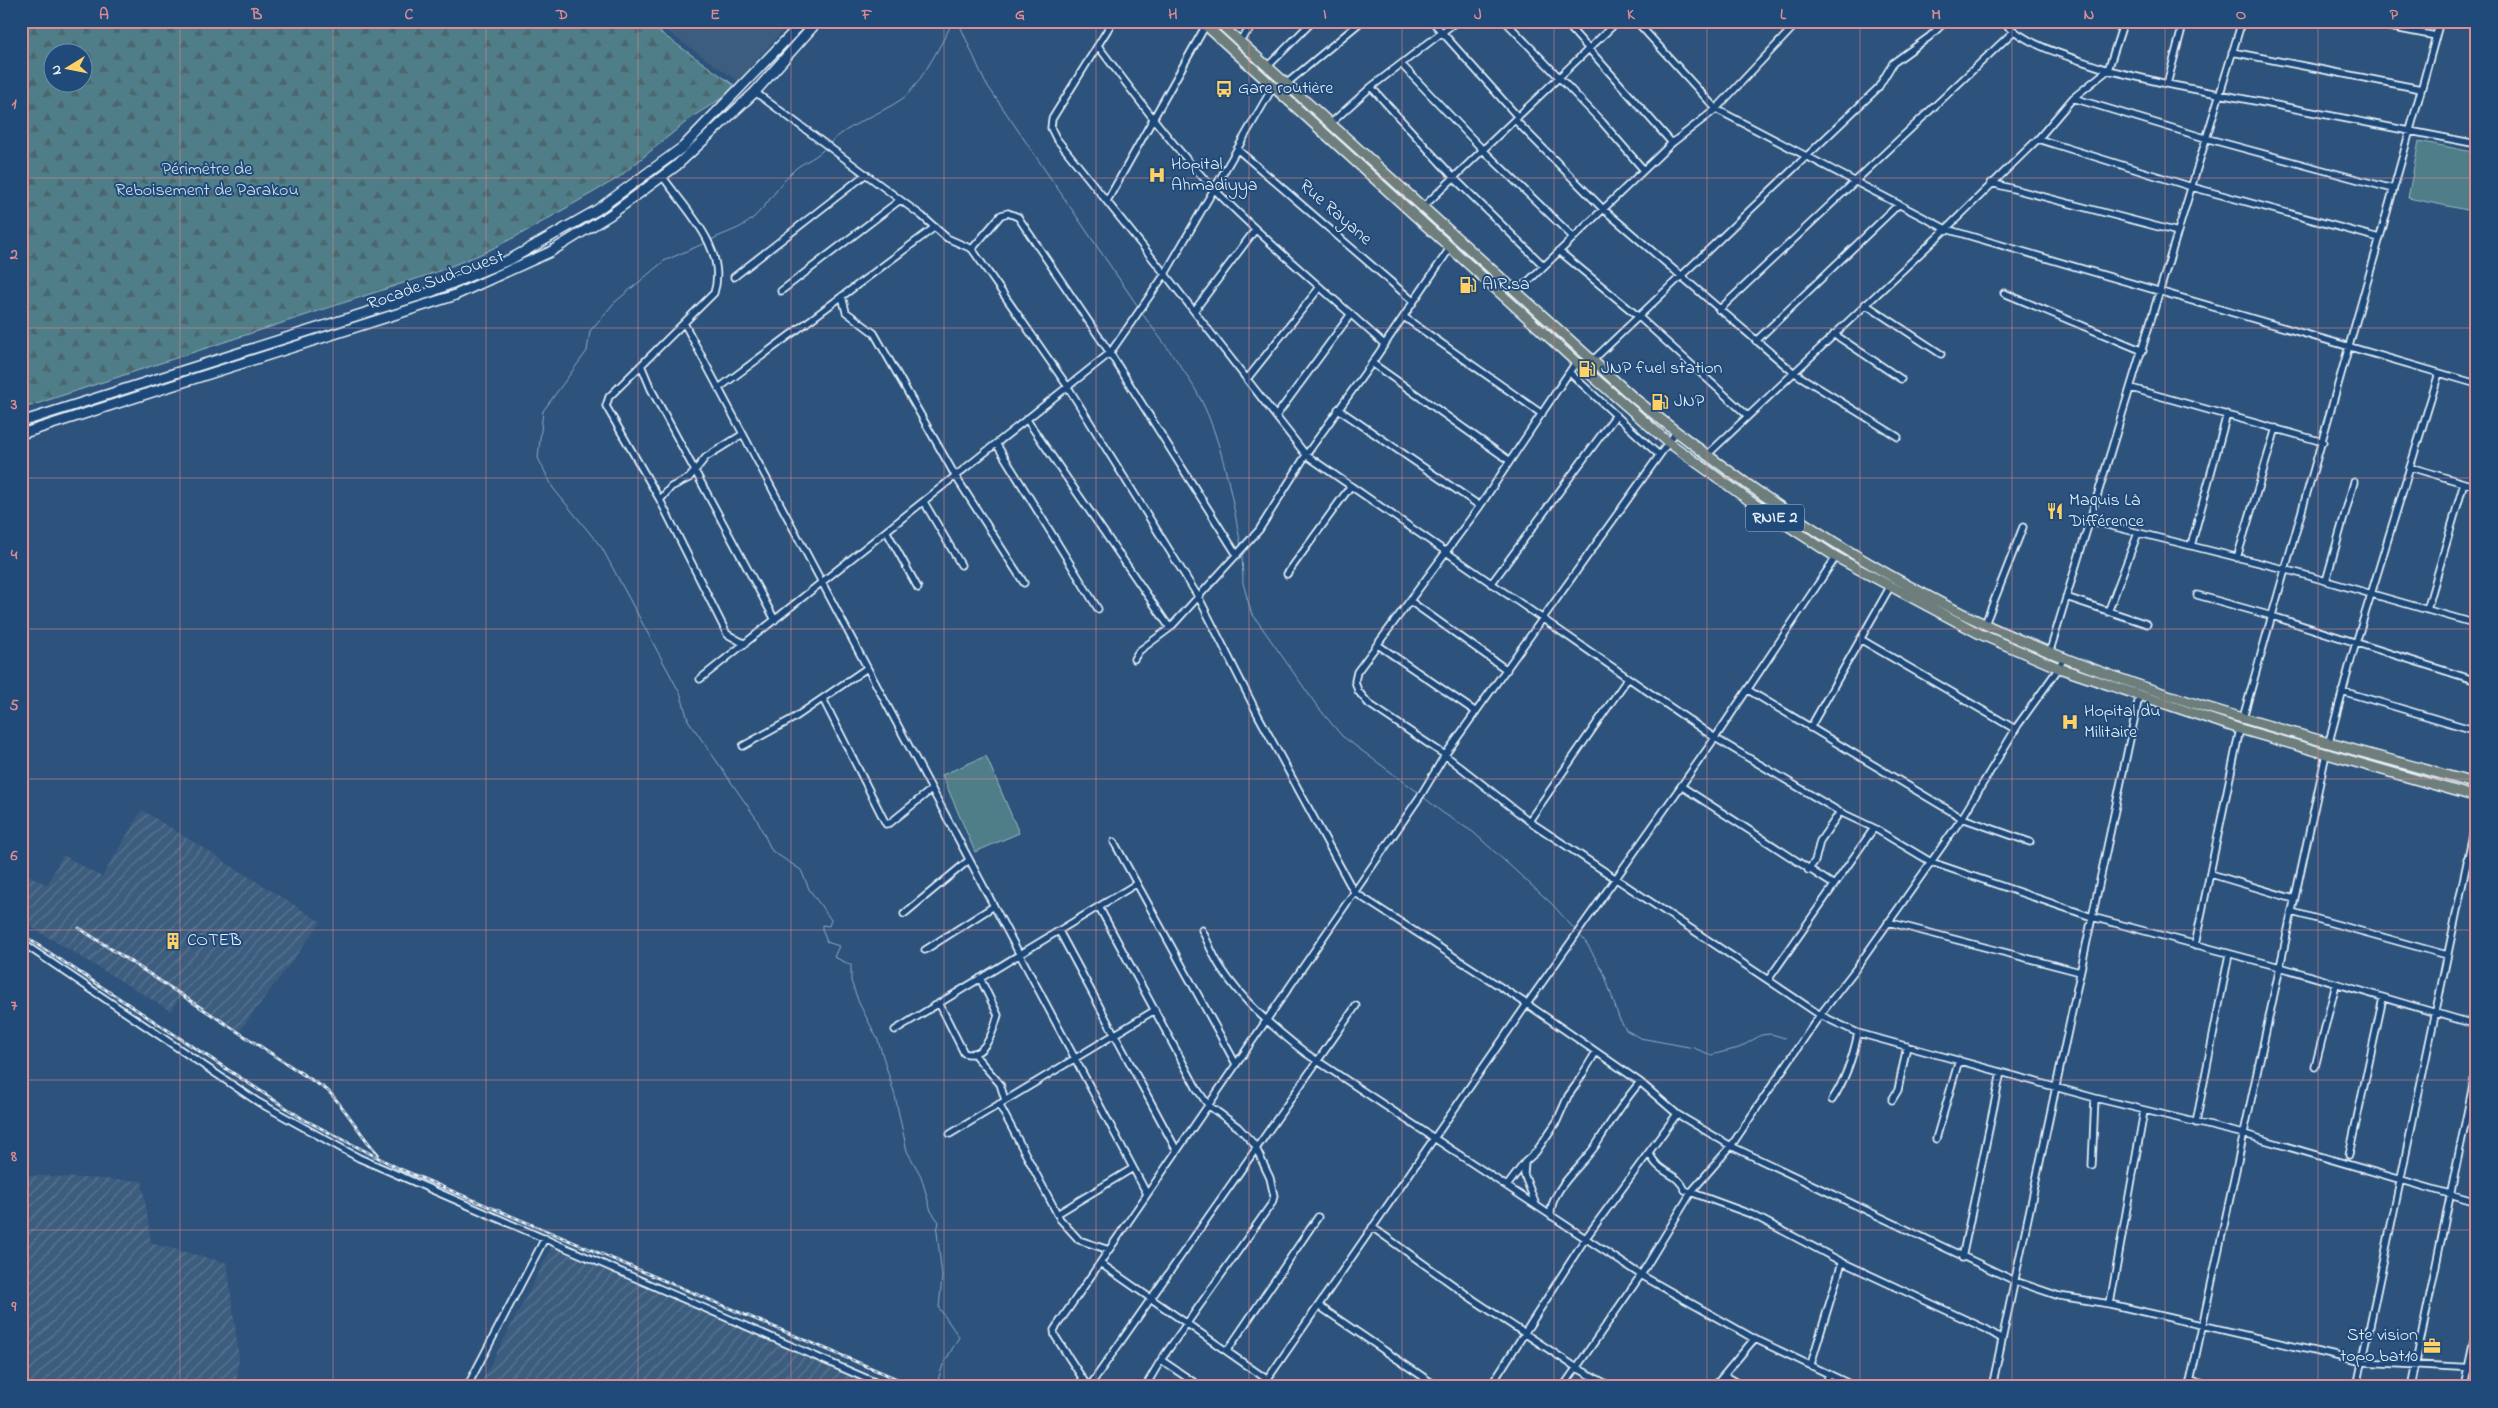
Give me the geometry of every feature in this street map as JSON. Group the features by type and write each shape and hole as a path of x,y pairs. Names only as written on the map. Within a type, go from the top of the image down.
{"main road":[{"name":"Rocade Sud-Ouest","path":"21,422 428,293 511,259 597,210 683,147 804,21"},
{"name":"Rocade Sud-Ouest","path":"21,434 453,296 550,252 610,215 694,151 755,92 818,21"},
{"name":"RNIE 2","path":"1217,21 1592,361 1706,456 1829,541 1912,588 1985,624 2050,652 2243,718 2477,784"},
{"name":"RNIE 2","path":"1204,23 1272,87 1576,362 1668,442 1750,501 1836,557 1980,634 2058,668 2139,697 2240,729 2477,797"}],"street":[{"path":"1113,21 1052,119 1051,128 1056,138 1166,274 1306,455 1543,621 1715,738 1840,812 1874,828 1931,862 2092,917 2280,967 2477,1025"},
{"path":"1238,41 1259,21"},
{"path":"1267,67 1314,21"},
{"path":"1286,84 1362,21"},
{"path":"1432,21 1516,118 1602,208 1680,277 1793,372 1898,437"},
{"path":"1330,124 1371,87 1457,21"},
{"path":"1505,21 1643,169"},
{"path":"1564,21 1672,143"},
{"path":"1422,208 1618,21"},
{"path":"1636,21 1716,109 1946,229 2477,384"},
{"path":"1516,293 1643,169 1672,143 1716,109 1799,21"},
{"path":"1592,361 1878,88 1893,63 1929,37 1946,21"},
{"path":"2002,21 2013,32 2034,43 2108,70 2167,84 2477,144"},
{"path":"1706,456 1946,229 2038,139 2073,98 2108,70 2124,21"},
{"path":"2167,84 2184,21"},
{"path":"2044,662 2050,652 2091,521 2242,21"},
{"path":"2358,21 2436,36"},
{"path":"2243,718 2284,569 2323,442 2440,21"},
{"path":"1107,201 1204,23"},
{"path":"1719,310 2013,32"},
{"path":"1098,46 1153,119 1214,189 1255,230 1384,344"},
{"path":"2232,52 2421,89"},
{"path":"1402,64 1483,150 1573,237"},
{"path":"700,679 1110,353 1166,274 1272,87"},
{"path":"1371,87 1454,178 1544,266"},
{"path":"755,92 866,174 947,238 972,249 1068,387 1199,598 1258,715 1354,892 1527,1004 1640,1082 1677,1114 1731,1146 1962,1258 2015,1281 2059,1296 2110,1304 2202,1327 2362,1362 2477,1368"},
{"path":"2073,98 2206,138 2393,189"},
{"path":"2038,139 2192,187 2379,238"},
{"name":"Rue Rayane","path":"1237,148 1413,301"},
{"path":"734,277 866,174"},
{"path":"662,177 704,235 717,263 717,283 714,293 609,397 606,406 660,500 727,634 745,644"},
{"path":"1991,183 2178,232"},
{"path":"781,291 900,200"},
{"path":"1756,341 1898,204"},
{"path":"972,249 1001,215 1008,213 1018,217 1110,353 1237,555"},
{"path":"719,388 935,227"},
{"path":"1194,311 1255,230"},
{"path":"1134,659 1139,651 1170,628 1259,530 1306,455 1404,317 1450,248"},
{"path":"1559,251 1639,317 1748,416"},
{"path":"1247,379 1320,286"},
{"path":"2004,293 2143,351"},
{"path":"842,296 846,312 874,333 956,477 1024,583"},
{"path":"1865,304 1941,354"},
{"path":"1276,416 1351,314"},
{"path":"1404,317 1542,414"},
{"path":"684,323 1147,1194"},
{"path":"1834,334 1901,379"},
{"path":"1576,362 1480,506 1357,672 1355,681 1358,691 1369,704 1445,755 1530,821 1615,879 1820,1014 1858,1033 2095,1098 2244,1134 2477,1202"},
{"path":"1372,363 1510,461"},
{"path":"641,365 651,389 775,620"},
{"path":"1570,373 1659,455"},
{"path":"2329,742 2356,642 2439,373"},
{"path":"2131,388 2323,442"},
{"path":"1338,409 1480,506"},
{"path":"2191,546 2227,414"},
{"path":"1492,584 1616,415"},
{"path":"1028,420 1170,628"},
{"path":"2238,558 2276,428"},
{"path":"1356,1006 1089,1387 1054,1333 1147,1194 1422,795 1445,755 1543,621 1676,432"},
{"path":"660,500 671,487 690,478 706,457 743,434"},
{"path":"997,444 1098,610"},
{"path":"2410,467 2477,487"},
{"path":"2326,581 2354,482"},
{"path":"2427,610 2464,483"},
{"path":"1287,574 1350,487"},
{"path":"924,502 961,565"},
{"path":"2091,521 2284,569 2474,624 2477,607"},
{"path":"1985,624 2023,527"},
{"path":"887,532 918,588"},
{"path":"2108,612 2138,533"},
{"path":"1262,1387 1527,1004 1715,738 1836,557"},
{"path":"1810,728 1890,587"},
{"path":"2197,594 2477,680"},
{"path":"2066,598 2147,624"},
{"path":"1410,602 1507,670"},
{"path":"1860,639 2015,729"},
{"path":"1378,645 1476,712"},
{"path":"1563,1387 1641,1275 1692,1191 1731,1146 1820,1014 1962,818 2015,729 2058,668 2064,656"},
{"path":"743,746 794,718 867,668"},
{"path":"1530,821 1628,678"},
{"path":"1748,690 1962,818 2030,842"},
{"path":"2342,691 2477,731"},
{"path":"1992,1387 2139,697"},
{"path":"822,700 886,824 890,823 932,789"},
{"path":"2195,945 2240,729"},
{"path":"2217,1387 2190,1384 2326,754"},
{"path":"1681,786 1808,870 1834,885"},
{"path":"1808,870 1815,861 1820,841 1840,812"},
{"path":"2357,1387 2477,815"},
{"path":"1768,980 1874,828"},
{"path":"1114,842 1236,1064"},
{"path":"904,914 970,860"},
{"path":"2467,860 2477,862"},
{"path":"2211,874 2294,899"},
{"path":"895,1030 1136,884"},
{"path":"925,950 994,906"},
{"path":"1099,907 1208,1105 1238,1127 1256,1149 1270,1178 1274,1196 1272,1203 1161,1360 1145,1387"},
{"path":"2292,912 2447,955"},
{"path":"1888,922 2080,972"},
{"path":"1202,930 1220,966 1250,1004 1277,1030 1318,1060 1397,1111 1433,1139 1641,1275 1755,1338 1856,1387"},
{"path":"1059,931 1177,1151"},
{"path":"21,942 266,1107 359,1158 545,1238 654,1288 886,1387"},
{"path":"2196,1123 2229,954"},
{"path":"939,1003 964,1053 973,1053 985,1046 998,1015 980,978"},
{"path":"2315,1067 2336,984"},
{"path":"2349,1156 2383,998"},
{"path":"950,1134 1155,1010"},
{"path":"1832,1100 1840,1088 1854,1056 1858,1033"},
{"path":"1892,1100 1898,1090 1907,1046"},
{"path":"1507,1186 1525,1162 1536,1152 1557,1121 1568,1096 1596,1052"},
{"path":"973,1053 1000,1084 1005,1100"},
{"path":"1936,1139 1959,1060"},
{"path":"2411,1387 2477,1065"},
{"path":"1962,1258 2001,1072"},
{"path":"1551,1216 1551,1208 1555,1197 1598,1143 1621,1105 1640,1082"},
{"path":"2092,1166 2095,1098"},
{"path":"999,1104 1057,1214 1071,1233 1080,1240 1109,1250"},
{"path":"2110,1304 2144,1110"},
{"path":"1490,1387 1527,1333 1585,1239 1677,1114"},
{"path":"1649,1152 1658,1168 1682,1183 1686,1190 1753,1215 1842,1262 2002,1338"},
{"path":"1525,1162 1524,1174 1537,1206"},
{"path":"1057,1214 1132,1168"},
{"path":"1226,1351 1318,1217"},
{"path":"1372,1227 1474,1300 1527,1333 1577,1368 1612,1387"},
{"path":"467,1387 545,1238"},
{"path":"1811,1364 1842,1262"},
{"path":"1100,1263 1278,1387"},
{"path":"1319,1306 1438,1387"},
{"path":"2464,1387 2477,1326"},
{"path":"1714,1387 1755,1338"},
{"path":"1161,1360 1201,1387"},
{"path":"1827,1387 1828,1374"},
{"path":"1724,1375 1744,1387"}],"shaded area":[{"path":"652,21 791,21 738,81"},
{"path":"142,810 321,922 239,1032 182,994 171,1011 21,921 21,871 47,885 63,855 102,877"},
{"path":"21,1175 142,1181 151,1243 227,1263 239,1357 236,1387 21,1387"},
{"path":"552,1247 878,1387 479,1387"}],"green space":[{"name":"Périmètre de Reboisement de Parakou","path":"21,21 644,21 738,88 692,117 618,178 486,252 434,273 21,409"},
{"path":"2419,141 2477,153 2477,212 2408,198"},
{"path":"986,756 1019,833 975,852 942,775"}],"waterway":[{"path":"829,144 854,125 902,99 909,93 930,63 953,21"},
{"path":"958,21 985,82 1139,308"},
{"path":"711,240 738,228 752,219 795,169 819,154 826,147"},
{"path":"705,243 664,261 614,303 590,331 587,351 543,411 538,458 553,488 602,548 681,695 688,720 756,818 772,851 801,870 809,889 831,920 829,926 822,925 822,929 827,942 839,946 834,957 851,965 851,981 859,1003 878,1040 895,1096 907,1151 921,1176 931,1211 939,1222 937,1231 942,1277 939,1308 959,1337 943,1365 936,1386"},
{"path":"1141,312 1186,375 1208,415 1224,463 1241,546"},
{"path":"1242,552 1243,583 1251,612 1317,706 1342,736 1419,793"},
{"path":"1422,796 1443,813 1473,832 1552,904 1576,931"},
{"path":"1579,934 1604,973 1619,1018 1626,1030 1640,1038 1694,1048 1711,1055 1739,1048 1761,1035 1771,1034 1785,1038"}],"railway":[{"path":"79,928 327,1090 341,1105 378,1154"},
{"path":"21,934 303,1119 400,1169 916,1387"}],"place":[{"name":"Gare routière","path":"1224,89"},
{"name":"Hopital Ahmadiyya","path":"1157,175"},
{"name":"AIR.sa","path":"1468,285"},
{"name":"JNP fuel station","path":"1587,369"},
{"name":"JNP","path":"1660,402"},
{"name":"Maquis Là Différence","path":"2055,511"},
{"name":"Hopital du Militaire","path":"2070,722"},
{"name":"COTEB","path":"173,941"},
{"name":"Ste vision topo bat10","path":"2432,1346"}]}
